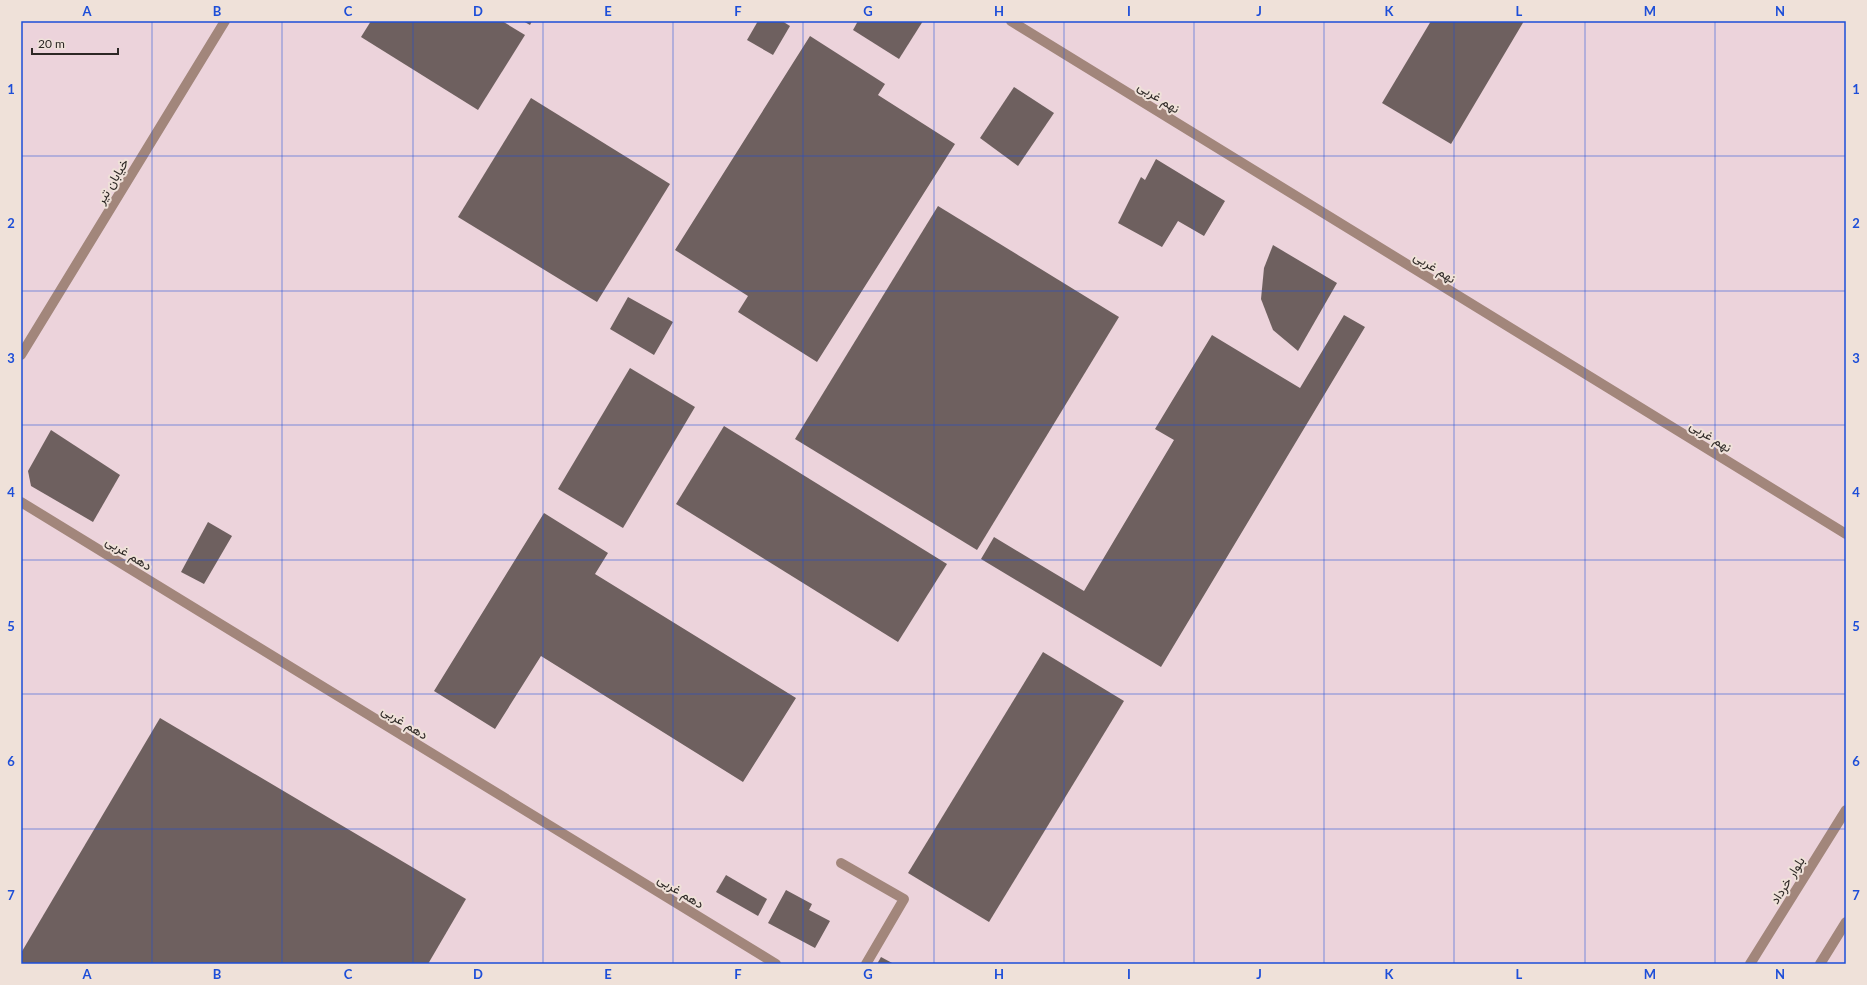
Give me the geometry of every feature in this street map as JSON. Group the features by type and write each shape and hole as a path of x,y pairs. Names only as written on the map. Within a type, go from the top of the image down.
{"street":[{"name":"خیابان تیر","path":"21,355 225,21"},
{"name":"نهم غربی","path":"1011,21 1846,534"},
{"name":"دهم غربی","path":"21,502 776,964"},
{"name":"بلوار خرداد","path":"1750,964 1846,810"},
{"path":"841,864 904,899 866,964"},
{"path":"1820,964 1846,922"}],"shaded area":[{"path":"21,21 1846,21 1846,964 21,964"}],"building":[{"path":"371,21 502,21 525,35 478,110 361,37"},
{"path":"523,21 532,21 530,25"},
{"path":"758,21 782,21 790,26 773,55 747,40"},
{"path":"858,21 923,21 899,59 853,30"},
{"path":"1431,21 1524,21 1451,144 1382,103"},
{"path":"810,36 885,84 878,95 955,144 817,362 738,312 748,296 675,250"},
{"path":"1014,87 1054,113 1018,166 980,138"},
{"path":"531,98 670,184 597,302 458,217"},
{"path":"1156,159 1225,201 1204,236 1178,221 1162,247 1118,223 1141,177 1145,180"},
{"path":"938,206 1119,317 977,550 795,439"},
{"path":"1273,245 1337,283 1298,351 1273,330 1261,299 1264,268"},
{"path":"628,297 673,322 654,355 610,329"},
{"path":"1344,315 1365,327 1161,667 981,559 994,537 1084,591 1174,440 1155,429 1212,335 1300,388"},
{"path":"630,368 695,407 623,528 558,489"},
{"path":"724,426 947,564 898,642 676,504"},
{"path":"51,430 120,475 93,522 31,486 28,471"},
{"path":"544,513 608,553 595,574 796,698 743,782 541,656 495,729 434,691"},
{"path":"208,522 232,536 204,584 181,572"},
{"path":"1043,652 1124,701 989,922 908,873"},
{"path":"160,718 466,899 428,964 21,964 21,953"},
{"path":"726,875 767,899 758,916 716,892"},
{"path":"786,890 812,904 809,910 830,921 815,948 768,923"},
{"path":"881,957 894,964 877,964"}]}
